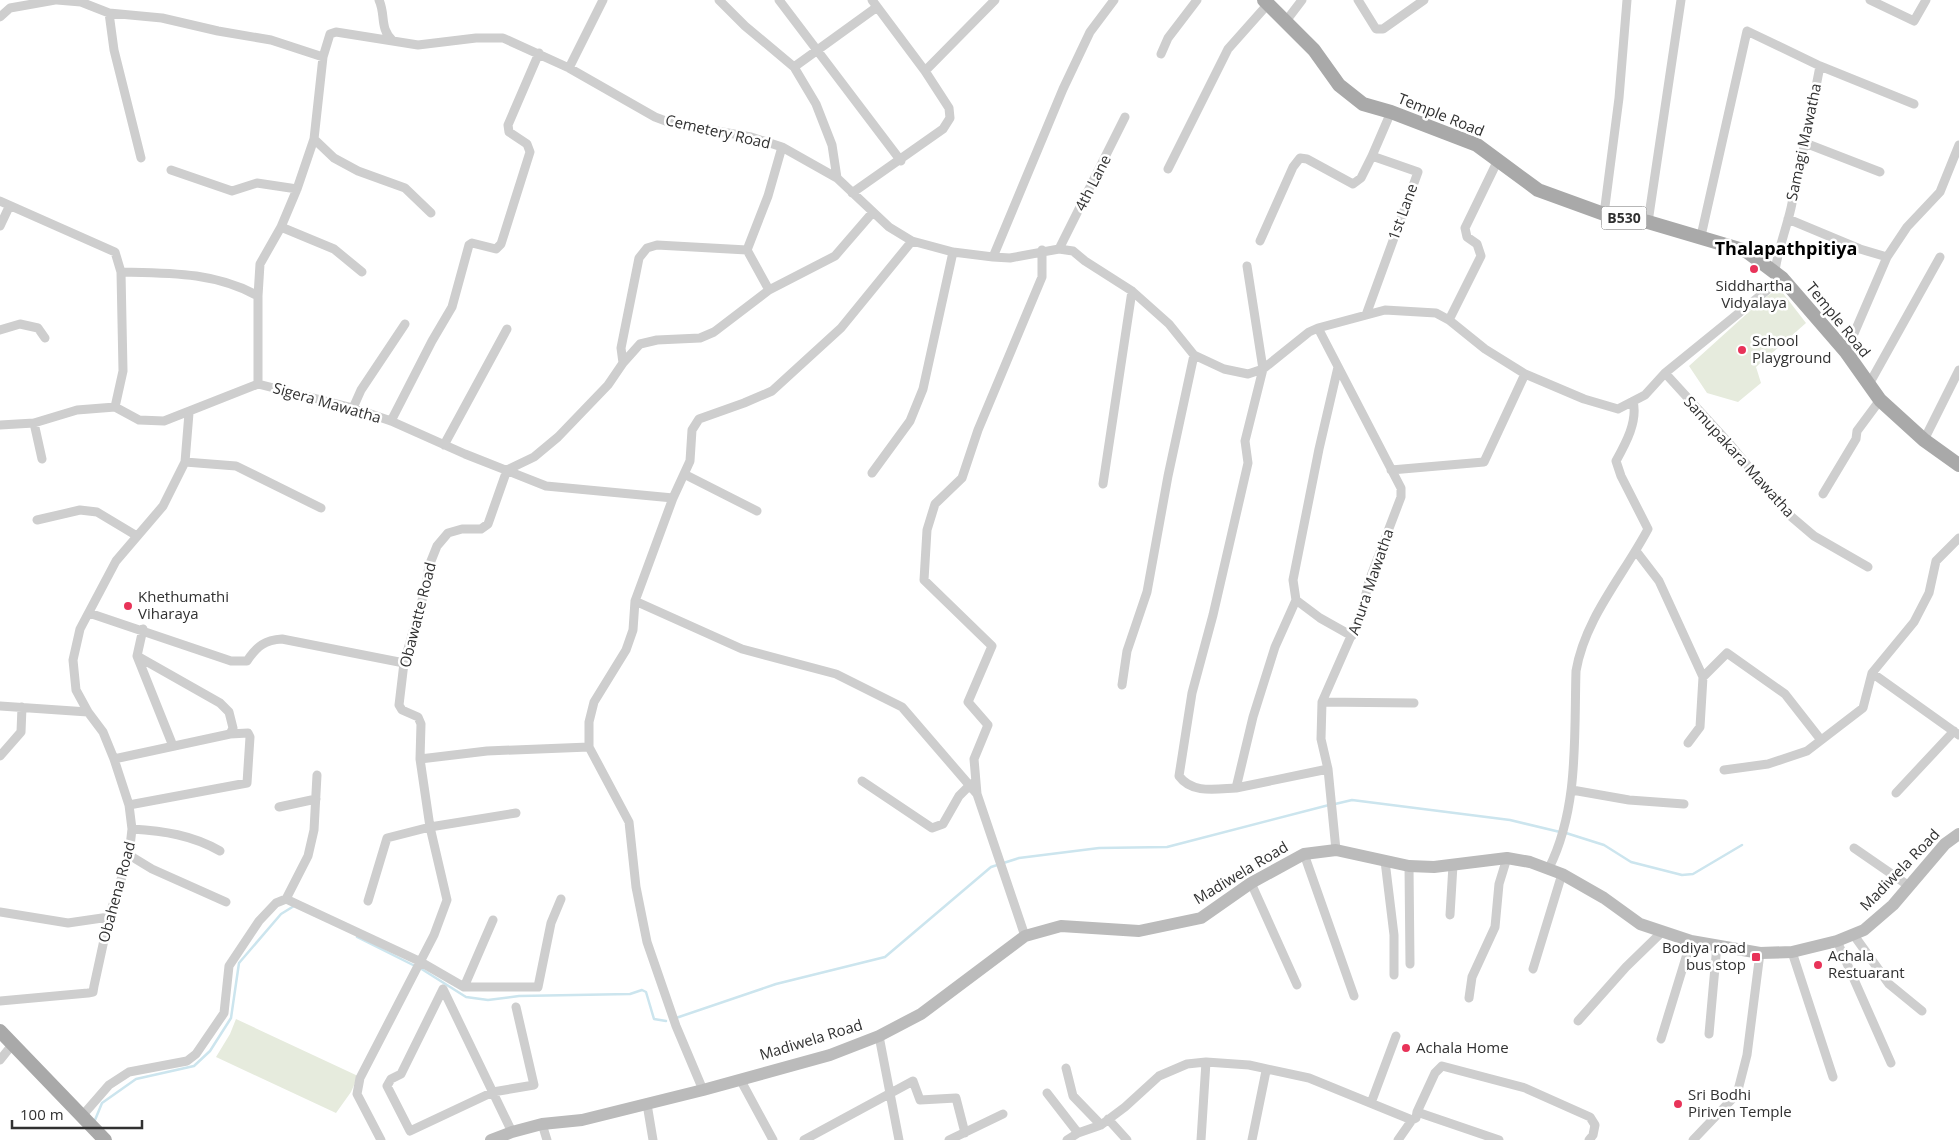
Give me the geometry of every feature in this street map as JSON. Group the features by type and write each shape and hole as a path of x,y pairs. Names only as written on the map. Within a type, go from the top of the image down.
{"main road":[{"name":"Temple Road","path":"1266,2 1314,50 1339,85 1363,104 1391,112 1478,145 1538,190 1604,214 1648,222 1701,236 1746,251 1779,274 1846,352 1868,386 1880,400 1924,440 1959,465"},
{"name":"Madiwela Road","path":"491,1140 542,1124 582,1120 703,1090 830,1055 879,1036 922,1014 1025,936 1061,926 1140,931 1201,918 1251,884 1304,854 1336,850 1409,866 1453,865 1508,858 1530,862 1562,874 1604,898 1640,924 1691,941 1760,953 1792,952 1838,941 1871,924 1893,905 1945,844 1959,834"},
{"path":"0,1031 105,1140"}],"street":[{"path":"0,17 9,4 56,0 80,2 109,13 162,18 218,31 271,40 323,57 314,139 297,189 281,227 260,264 258,384"},
{"path":"379,0 384,10 382,25 385,34 393,41"},
{"path":"569,68 603,0"},
{"path":"719,0 745,26 794,67 816,104 832,145 837,178"},
{"path":"780,0 817,52 901,161"},
{"path":"925,70 995,0"},
{"path":"993,257 1063,89 1090,32 1114,0"},
{"path":"1161,54 1168,38 1197,0"},
{"path":"1286,21 1302,0"},
{"path":"1358,0 1376,29 1383,29 1424,0"},
{"path":"1604,214 1628,0"},
{"path":"1648,222 1681,0"},
{"path":"1870,0 1914,21 1926,0"},
{"path":"1168,169 1228,49 1266,2"},
{"path":"794,67 817,52 875,4 925,70 949,108 950,118 943,129 901,161 852,193"},
{"path":"109,13 114,50 141,158"},
{"path":"1701,236 1747,31 1820,66 1914,104"},
{"name":"Cemetery Road","path":"323,57 330,34 336,32 418,45 476,38 503,38 569,68 670,123 751,137 782,147 837,178 889,227 912,241 952,252 993,257 1010,258 1042,250 1059,249 1073,251 1085,262 1132,291 1169,324 1194,355 1224,369 1248,374 1263,369"},
{"path":"391,421 432,341 452,307 469,245 472,243 496,248 501,244 530,152 528,144 509,132 508,126 539,53"},
{"name":"Samagi Mawatha","path":"1779,274 1779,245 1788,219 1820,66"},
{"path":"1260,241 1293,167 1300,158 1307,159 1353,184 1361,178 1391,112"},
{"name":"4th Lane","path":"1059,249 1125,116"},
{"path":"314,139 334,158 358,171 405,188 431,213"},
{"path":"1805,143 1880,172"},
{"path":"1846,352 1887,257 1907,227 1940,192 1959,145"},
{"path":"747,250 768,196 782,147"},
{"name":"1st Lane","path":"1366,315 1418,172 1372,156"},
{"path":"1449,320 1481,256 1477,244 1467,237 1465,228 1498,160"},
{"path":"171,170 232,191 257,183 297,189"},
{"path":"0,201 111,248 115,252 121,272 123,371 115,407 76,410 34,423 0,425"},
{"path":"0,226 9,206"},
{"path":"507,470 534,457 558,437 608,385 623,363 640,344 657,340 700,338 714,332 769,290 835,256 873,212"},
{"name":"Samagi Mawatha","path":"1788,219 1860,249 1887,257"},
{"path":"281,227 334,249 362,272"},
{"path":"703,1090 676,1026 647,942 636,887 629,822 589,746 588,722 594,702 626,650 633,630 635,601 673,498 690,461 692,430 699,418 744,403 772,391 842,328 912,241"},
{"path":"623,363 621,348 639,258 647,248 657,245 747,250"},
{"path":"747,250 769,290"},
{"path":"977,794 974,759 988,725 968,702 992,646 924,580 927,530 935,504 962,478 978,430 1042,277 1042,250"},
{"path":"872,473 910,421 923,389 952,252"},
{"path":"1868,386 1940,257"},
{"path":"1247,266 1263,369 1245,440 1248,463 1214,615 1192,693 1179,776 1186,785 1202,789 1236,788 1328,769"},
{"path":"121,272 189,274 218,279 258,296"},
{"path":"1263,369 1310,332 1318,328 1385,310 1436,313 1449,320 1485,349 1525,374 1584,399 1618,409 1645,395 1664,373 1779,274"},
{"path":"1103,484 1132,291"},
{"path":"0,330 20,324 38,328 44,338"},
{"path":"353,408 361,390 405,324"},
{"name":"Anura Mawatha","path":"1318,328 1401,488 1401,497 1369,581 1362,611 1322,702 1321,739 1328,769 1336,850"},
{"path":"444,445 507,329"},
{"path":"1122,685 1127,651 1147,592 1168,476 1194,355"},
{"path":"1236,788 1275,647 1296,600 1293,580 1319,449 1338,368"},
{"path":"1924,440 1959,370"},
{"name":"Samupakara Mawatha","path":"1664,373 1728,442 1787,513 1814,536 1868,567"},
{"path":"1391,470 1484,462 1525,374"},
{"name":"Sigera Mawatha","path":"115,407 139,420 164,421 189,413 258,384 353,408 391,421 444,445 546,486 673,498"},
{"path":"1823,494 1856,439 1857,430 1880,400"},
{"path":"1549,868 1560,846 1572,790 1578,656 1602,602 1636,551 1648,529 1621,476 1616,461 1626,442 1636,412 1633,401"},
{"name":"Obahena Road","path":"0,1000 92,992 108,917 129,856 132,829 128,805 103,732 88,712 76,690 73,660 80,629 116,561 163,506 185,462 189,413"},
{"path":"34,423 42,459"},
{"path":"185,462 236,466 321,508"},
{"name":"Obawatte Road","path":"420,759 421,724 418,717 402,710 400,705 404,663 425,590 428,566 437,546 448,533 462,529 481,529 488,524 507,470"},
{"path":"684,474 757,511"},
{"path":"37,520 80,510 96,512 138,536"},
{"path":"1724,770 1768,764 1807,751 1863,708 1872,674 1914,622 1929,593 1936,561 1959,538"},
{"path":"1636,551 1659,581 1703,677 1700,727 1688,743"},
{"path":"1296,600 1320,618 1352,636"},
{"path":"635,601 742,648 836,674 902,707 944,757 971,784 977,794 1025,936"},
{"path":"89,612 231,661 247,661 254,650 267,640 282,639 404,663"},
{"path":"142,629 137,656 173,746"},
{"path":"1703,677 1727,653 1785,694 1821,740"},
{"path":"137,656 220,703 229,712 233,728 230,734"},
{"path":"1872,674 1956,733 1896,792"},
{"path":"1322,702 1414,703"},
{"path":"0,706 88,712"},
{"path":"0,756 22,732 22,707"},
{"path":"114,760 230,734 248,733 250,736 247,783 128,805"},
{"path":"381,1140 357,1094 360,1078 434,934 447,900 430,827 420,759 487,751 589,746"},
{"path":"82,1116 109,1085 129,1072 188,1061 196,1054 224,1013 229,966 259,921 276,903 286,899 308,856 314,830 317,775"},
{"path":"862,781 932,828 943,824 959,796 971,784"},
{"path":"1572,790 1629,800 1684,804"},
{"path":"279,807 316,799"},
{"path":"368,901 387,838 430,827 516,813"},
{"path":"132,829 163,831 200,840 220,851"},
{"path":"1854,848 1909,886"},
{"path":"1304,854 1354,996"},
{"path":"129,856 152,869 226,902"},
{"path":"1469,998 1472,977 1495,926 1500,884 1508,858"},
{"path":"1386,861 1394,935 1394,975"},
{"path":"1450,915 1453,865"},
{"path":"1409,866 1410,964"},
{"path":"1533,969 1562,874"},
{"path":"1251,884 1297,985"},
{"path":"286,899 464,987 538,987 551,923 561,899"},
{"path":"0,912 68,923 108,917"},
{"path":"464,987 493,920"},
{"path":"1578,1021 1626,967 1662,932"},
{"path":"1853,934 1889,984 1922,1011"},
{"path":"1661,1039 1691,941"},
{"path":"1838,941 1891,1063"},
{"path":"1709,1034 1717,945"},
{"path":"1792,952 1833,1077"},
{"path":"1693,1140 1737,1094 1747,1055 1760,953"},
{"path":"512,1132 493,1092 443,989 401,1074 391,1079 387,1086 410,1131 493,1092 534,1086 516,1007"},
{"path":"879,1036 892,1094 899,1140"},
{"path":"1371,1103 1396,1036"},
{"path":"0,1060 12,1045"},
{"path":"1201,1140 1206,1062"},
{"path":"1067,1140 1078,1133 1105,1122 1126,1107 1159,1076 1187,1064 1206,1062 1249,1065 1309,1078 1371,1103 1499,1140"},
{"path":"1398,1140 1414,1116 1435,1073 1442,1066 1525,1088 1590,1117 1595,1125 1593,1135 1589,1140"},
{"path":"1066,1068 1073,1096 1127,1140"},
{"path":"1252,1140 1266,1070"},
{"path":"740,1079 773,1140"},
{"path":"804,1140 913,1081 920,1100 956,1098 965,1133"},
{"path":"1047,1093 1078,1133"},
{"path":"647,1104 653,1140"},
{"path":"949,1140 1003,1114"},
{"path":"542,1124 547,1140"}],"shaded area":[{"name":"School Playground","path":"1779,288 1806,323 1756,367 1761,383 1738,402 1707,393 1689,366 1762,300"},
{"path":"236,1019 358,1076 351,1092 336,1113 216,1057 230,1034"}],"waterway":[{"path":"1335,804 1352,800 1510,820 1560,832"},
{"path":"676,1018 776,984 885,957 991,867 1019,858 1099,848 1167,847 1329,805"},
{"path":"1566,833 1604,845 1631,862 1682,875 1693,874 1742,845"},
{"path":"95,1120 102,1103 136,1079 194,1066 210,1051 231,1018 239,963 281,914 294,906"},
{"path":"357,937 415,966"},
{"path":"420,968 466,997 488,1000 519,996 630,994 642,990 646,992 654,1019 666,1021"}],"place":[{"name":"Siddhartha Vidyalaya","path":"1754,269"},
{"name":"School Playground","path":"1742,350"},
{"name":"Khethumathi Viharaya","path":"128,606"},
{"name":"Bodiya road bus stop","path":"1756,957"},
{"name":"Achala Restuarant","path":"1818,965"},
{"name":"Achala Home","path":"1406,1048"},
{"name":"Sri Bodhi Piriven Temple","path":"1678,1104"}],"district":[{"name":"Thalapathpitiya","path":"1786,249"}]}
